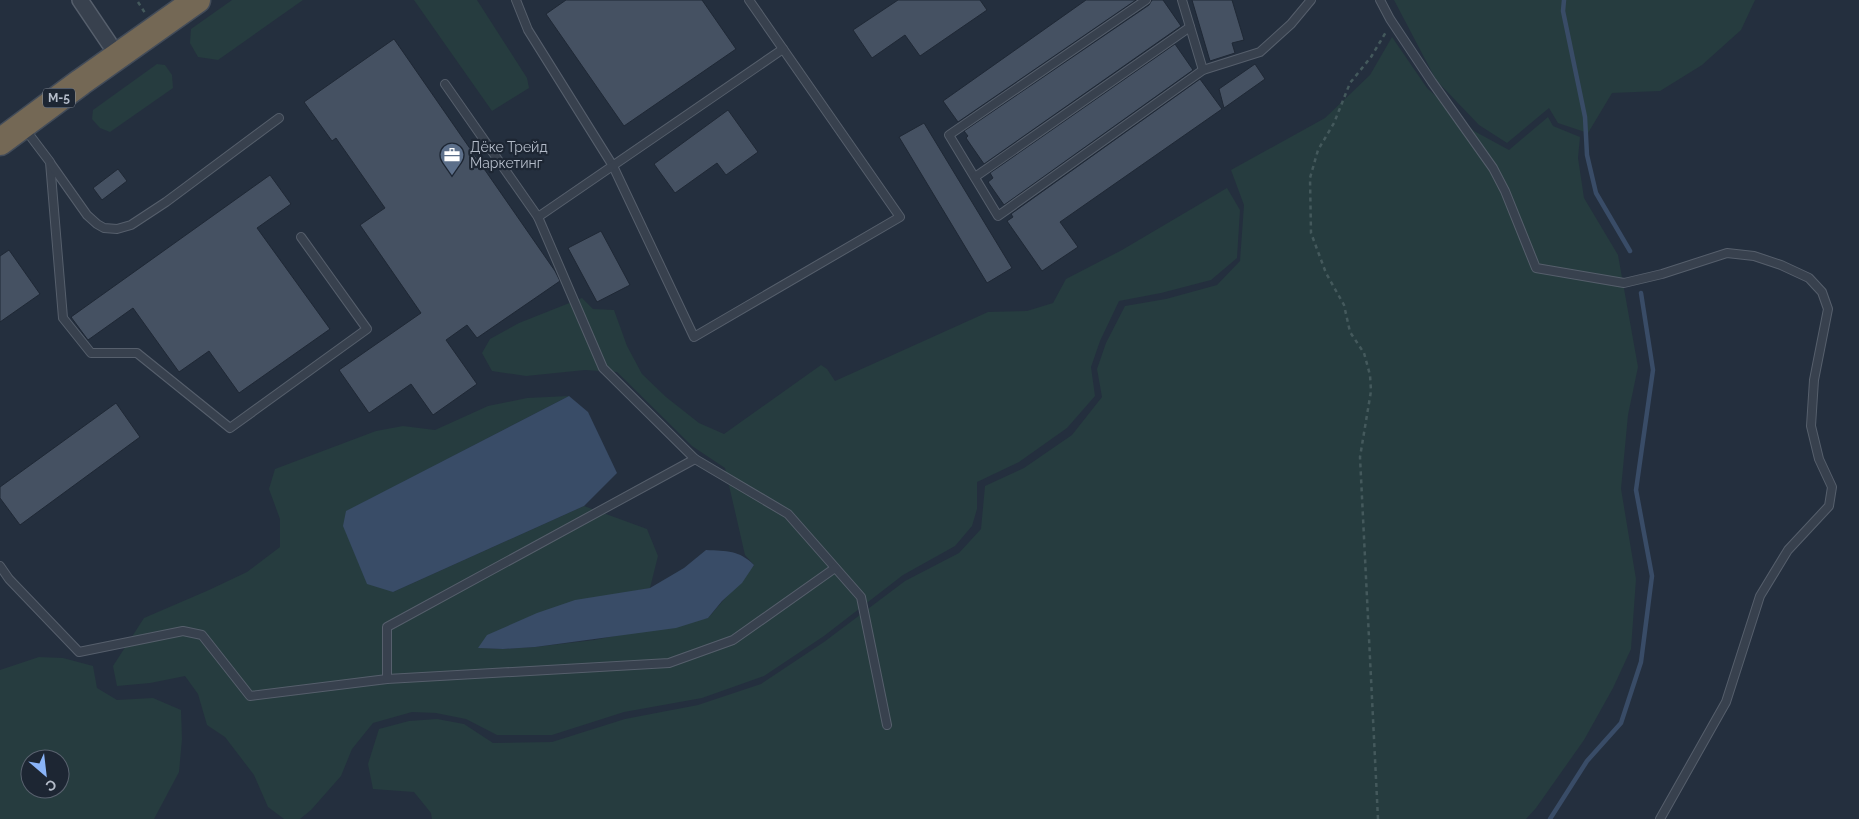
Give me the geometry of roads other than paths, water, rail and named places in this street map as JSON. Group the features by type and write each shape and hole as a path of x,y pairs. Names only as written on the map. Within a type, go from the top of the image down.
{"highway":[{"name":"М-5","path":"0,142 11,124 113,49 170,0"},
{"name":"М-5","path":"113,49 197,0"}],"street":[{"path":"80,0 113,49"}],"lane":[{"path":"516,0 528,30 613,166 694,337 900,217 749,0"},
{"path":"1146,0 949,135 998,216 1203,70 1260,52 1291,24 1311,0"},
{"path":"1182,0 1203,70"},
{"path":"1380,0 1390,19 1432,82 1493,168 1505,191 1536,268 1624,283 1662,274 1727,253 1754,256 1781,265 1809,278 1822,292 1828,309 1814,380 1811,426 1819,459 1832,487 1829,506 1788,550 1760,596 1726,702 1660,819"},
{"path":"975,177 1190,27"},
{"path":"538,217 783,49"},
{"path":"445,84 538,217 603,368 695,459 788,514 861,597 887,725"},
{"path":"11,124 50,162 87,215 104,228 117,229 131,225 166,202 279,118"},
{"path":"50,162 63,318 91,353 137,353 230,428 367,329 301,237"},
{"path":"387,679 388,627 695,459"},
{"path":"0,566 9,579 79,652 183,631 202,635 250,696 387,679 669,663 733,640 835,568"}],"water":[{"path":"569,396 588,412 617,473 584,506 393,592 367,584 343,526 346,511"},
{"path":"706,550 738,554 754,565 742,583 722,601 708,618 676,628 535,647 478,648 487,635 537,613 575,600 650,588 684,568"}],"waterway":[{"path":"1564,0 1563,11 1585,117 1587,155 1596,193 1630,251"},
{"path":"1550,819 1587,761 1621,723 1641,662 1652,576 1636,490 1653,370 1641,293"}],"place":[{"name":"Дёке Трейд Маркетинг","path":"452,176"}]}
